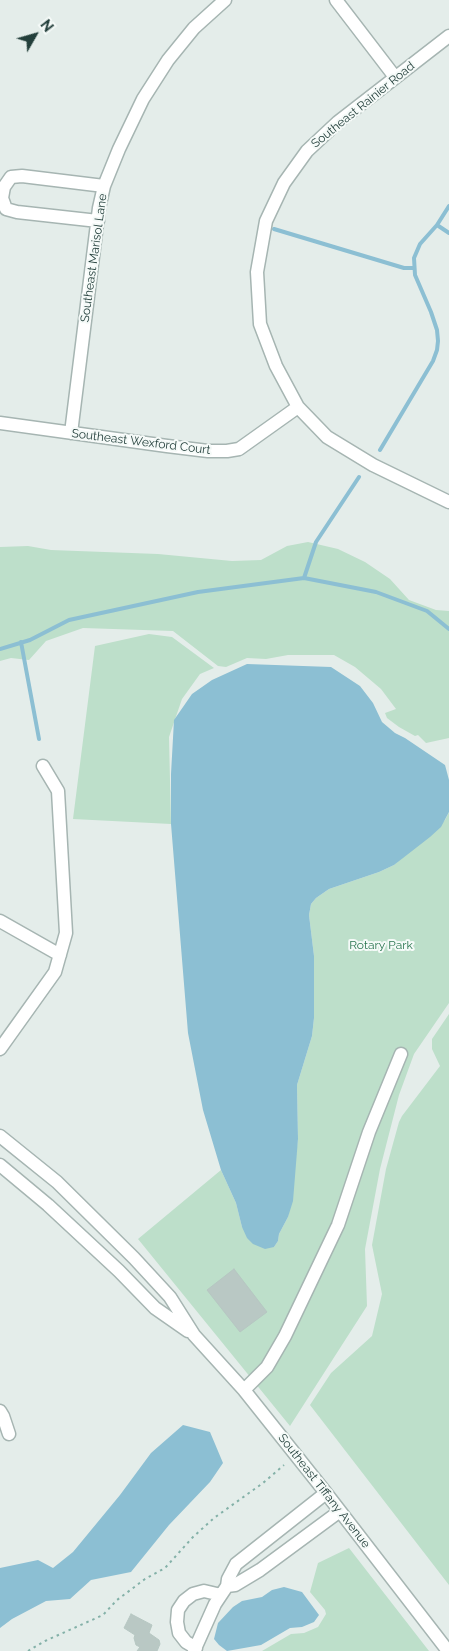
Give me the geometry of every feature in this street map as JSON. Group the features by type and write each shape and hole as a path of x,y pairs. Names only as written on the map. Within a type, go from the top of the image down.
{"street":[{"name":"Southeast Marisol Lane","path":"71,433 104,186 142,99 168,60 189,35 225,0"},
{"path":"336,0 395,77"},
{"name":"Southeast Rainier Road","path":"449,36 338,122 307,151 284,183 266,221 257,272 260,324 276,366 298,406 327,437 373,466 449,502"},
{"path":"98,221 17,212 6,209 2,198 4,187 11,177 22,176 104,186"},
{"name":"Southeast Wexford Court","path":"0,423 192,449 227,451 239,449 298,406"},
{"path":"0,1050 55,972 66,933 58,791 43,766"},
{"path":"0,921 60,955"},
{"path":"244,1390 267,1368 285,1336 338,1225 369,1132 401,1054"},
{"name":"Southeast Tiffany Avenue","path":"0,1136 57,1182 134,1258 170,1297 194,1335 244,1390 448,1651"},
{"name":"Southeast Tiffany Avenue","path":"0,1165 48,1205 156,1308 194,1335"},
{"path":"0,1411 8,1434"},
{"path":"326,1493 236,1564 224,1591 215,1604 195,1650 182,1638 177,1627 177,1616 181,1605 188,1597 199,1592 224,1591 235,1585 260,1570 340,1511"},
{"path":"268,1538 281,1554"}],"path":[{"path":"28,1651 45,1641 104,1615 117,1600 145,1579 165,1568 193,1537 214,1518 263,1483 284,1465"}],"green space":[{"path":"308,542 338,549 365,562 390,579 409,600 436,610 449,611 449,738 426,743 418,735 415,736 399,727 387,718 385,713 396,709 381,689 355,667 334,655 288,655 266,659 247,658 226,667 218,666 173,631 83,628 46,641 29,660 11,658 0,661 0,547 28,546 51,550 158,554 232,561 261,560 287,546"},
{"path":"149,634 172,637 214,668 200,674 182,699 169,737 171,824 73,819 95,646"},
{"name":"Rotary Park","path":"449,812 449,1003 414,1054 399,1095 380,1169 365,1249 367,1306 290,1426 138,1239 221,1170 236,1203 242,1227 274,1247 288,1217 298,1139 297,1085 312,1036 314,1018 314,956 309,915 311,904 329,889 394,865 445,820"},
{"path":"449,1014 449,1585 310,1405 331,1373 372,1336 382,1294 372,1245 386,1169 402,1116 440,1066 432,1049 432,1039"},
{"path":"349,1548 429,1651 262,1651 291,1634 304,1633 318,1627 326,1614 325,1610 310,1592 318,1563"}],"water":[{"path":"247,664 331,667 360,686 373,703 382,722 395,733 445,765 449,780 449,812 441,827 430,837 394,865 329,889 311,904 309,915 314,956 314,1018 312,1036 297,1085 298,1139 293,1201 288,1217 279,1234 278,1241 274,1247 265,1249 253,1244 247,1238 242,1227 236,1203 221,1170 203,1110 188,1033 171,824 174,720 192,694 212,680"},
{"path":"183,1425 210,1432 223,1463 210,1482 169,1525 131,1572 91,1580 70,1599 46,1601 12,1619 0,1628 0,1568 38,1560 53,1568 73,1552 120,1495 151,1453"},
{"path":"284,1587 302,1592 319,1615 314,1622 302,1627 290,1628 261,1645 227,1651 214,1639 218,1623 233,1607 242,1601 262,1597 272,1590"}],"building":[{"path":"234,1269 267,1312 240,1332 207,1290"},
{"path":"131,1614 152,1625 149,1633 159,1640 160,1644 157,1651 137,1651 140,1647 136,1645 135,1635 124,1628"}],"waterway":[{"path":"380,450 433,361 437,350 437,330 415,275 414,258 420,244 437,225 449,206"},
{"path":"437,225 449,233"},
{"path":"274,229 404,268 413,268"},
{"path":"304,578 316,542 359,477"},
{"path":"0,649 30,640 69,620 198,592 304,578 376,592 427,611 449,629"},
{"path":"21,642 39,739"}]}
